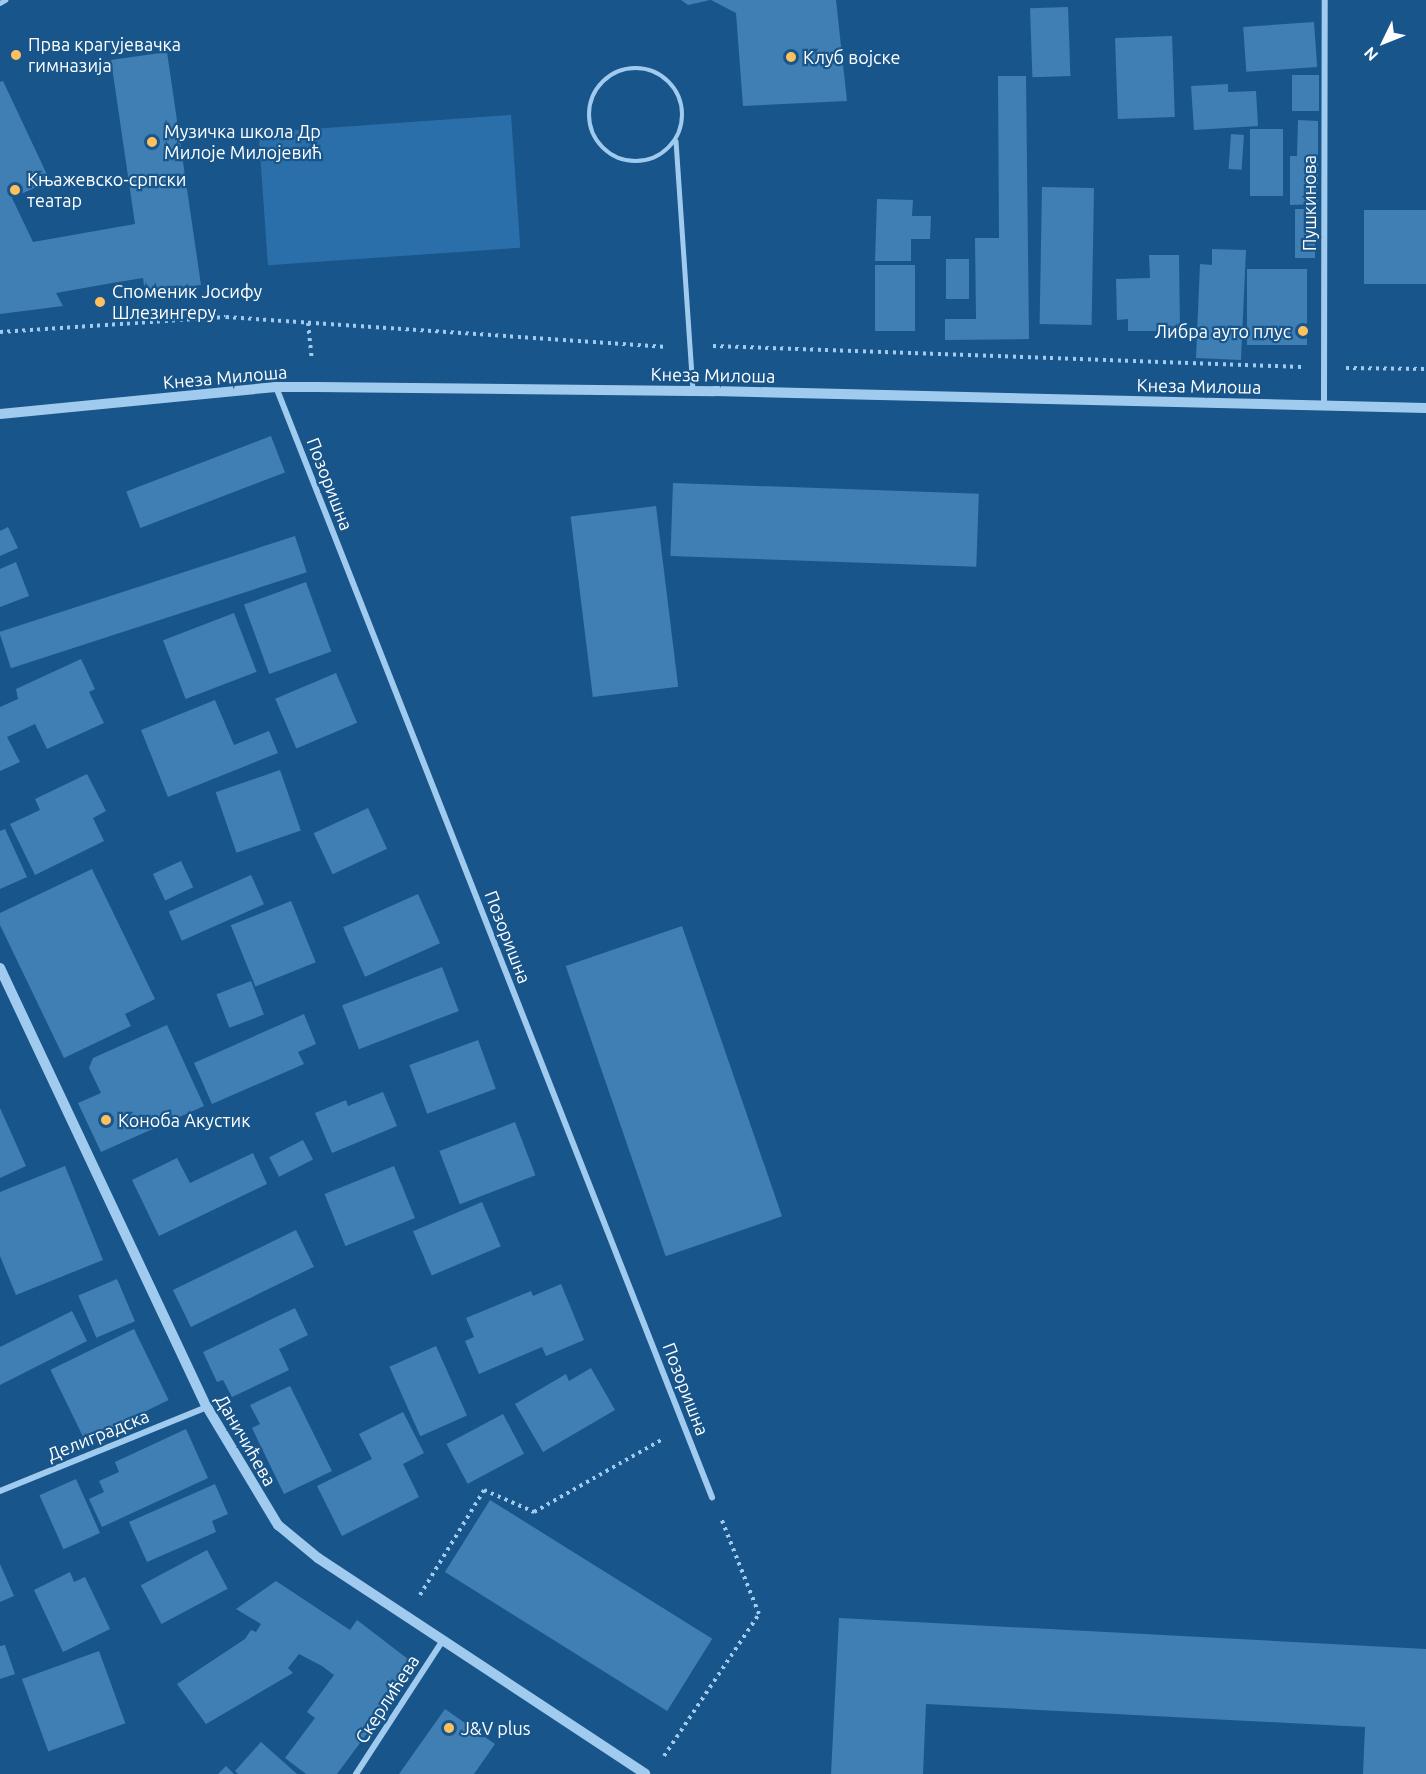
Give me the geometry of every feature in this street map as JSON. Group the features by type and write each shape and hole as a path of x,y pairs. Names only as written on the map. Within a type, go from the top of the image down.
{"street":[{"name":"Пушкинова","path":"1324,406 1325,0"},
{"name":"Кнеза Милоша","path":"0,414 276,387 693,390 1426,408"},
{"name":"Позоришна","path":"276,387 712,1497"},
{"name":"Даничићева","path":"0,968 207,1407 278,1525 318,1558 645,1774"},
{"name":"Делиградска","path":"0,1491 207,1407"},
{"name":"Скерлићева","path":"356,1774 443,1639"}],"lane":[{"path":"0,3 5,0"},
{"path":"676,141 652,160 636,163 606,152 590,124 594,93 607,77 629,68 659,74 671,83 683,110 683,126 676,141 693,390"}],"path":[{"path":"0,332 226,317 690,349 716,346 1324,368 1426,369"},
{"path":"407,1617 484,1490 534,1512 685,1427"},
{"path":"658,1764 759,1614 712,1497"}],"shaded area":[{"path":"511,115 520,248 268,265 259,133"}],"building":[{"path":"681,0 710,0 688,5"},
{"name":"Клуб војске","path":"711,0 836,0 847,101 743,106 736,13"},
{"path":"1068,7 1070,76 1032,77 1030,8"},
{"path":"1314,22 1317,67 1246,72 1243,27"},
{"path":"1172,36 1175,117 1118,119 1115,38"},
{"path":"167,52 201,285 145,293 143,278 56,293 63,306 0,314 0,82 3,81 50,181 12,198 33,242 135,224 111,60"},
{"path":"1292,75 1319,75 1319,111 1292,111"},
{"path":"998,76 1026,76 1029,339 945,340 945,319 976,319 975,238 999,238"},
{"path":"1228,84 1228,92 1256,91 1258,126 1194,130 1191,86"},
{"path":"1298,120 1318,121 1318,204 1290,205 1290,156 1297,156"},
{"path":"1250,129 1283,129 1283,196 1250,196"},
{"path":"1231,134 1244,135 1242,170 1229,169"},
{"path":"1042,187 1094,188 1092,325 1040,324"},
{"path":"877,199 913,200 912,216 931,216 930,239 911,239 911,261 875,261"},
{"path":"1295,209 1315,209 1315,258 1295,258"},
{"path":"1364,210 1426,210 1426,284 1364,284"},
{"path":"1212,249 1246,250 1241,360 1196,358 1200,264 1212,265"},
{"path":"1149,255 1179,255 1180,331 1128,331 1128,319 1117,320 1116,279 1150,278"},
{"path":"946,259 969,259 969,299 946,299"},
{"path":"875,265 915,265 915,331 875,331"},
{"path":"1247,269 1307,269 1307,345 1247,345"},
{"path":"271,436 285,472 140,528 126,492"},
{"path":"673,483 979,494 976,567 670,556"},
{"path":"656,506 678,687 593,697 571,516"},
{"path":"8,527 18,548 0,556 0,531"},
{"path":"295,536 307,572 11,668 0,632"},
{"path":"16,562 29,596 0,607 0,569"},
{"path":"306,582 331,652 269,674 244,605"},
{"path":"234,613 257,672 186,699 163,640"},
{"path":"81,659 95,689 89,692 104,723 47,749 35,724 7,737 20,762 0,771 0,707 18,699 16,689"},
{"path":"336,673 357,723 296,748 275,699"},
{"path":"215,700 234,745 269,731 278,753 168,797 141,730"},
{"path":"280,770 301,831 237,853 216,792"},
{"path":"87,774 106,811 93,818 104,841 35,875 10,824 40,810 35,799"},
{"path":"368,808 387,849 333,874 314,833"},
{"path":"5,829 27,877 0,889 0,831"},
{"path":"181,861 193,887 165,900 153,874"},
{"path":"92,869 155,999 125,1014 131,1026 64,1058 0,925 0,913"},
{"path":"251,875 264,904 182,941 169,912"},
{"path":"418,894 440,943 365,977 343,927"},
{"path":"291,901 316,962 255,987 231,925"},
{"path":"682,926 782,1216 666,1256 566,966"},
{"path":"442,967 459,1011 359,1049 342,1005"},
{"path":"251,981 264,1015 229,1028 216,994"},
{"path":"304,1014 316,1044 298,1052 304,1064 212,1104 194,1063"},
{"path":"167,1025 204,1106 101,1152 78,1103 101,1093 89,1068 93,1058"},
{"path":"478,1040 496,1089 427,1114 409,1065"},
{"path":"383,1092 397,1126 332,1153 315,1113 346,1100 348,1106"},
{"path":"0,1108 26,1166 0,1178"},
{"path":"515,1122 535,1175 460,1204 439,1151"},
{"path":"303,1140 313,1160 279,1177 269,1157"},
{"path":"253,1153 267,1184 159,1236 132,1180 177,1158 190,1183"},
{"path":"65,1166 103,1260 16,1295 0,1256 0,1192"},
{"path":"394,1166 415,1218 345,1246 324,1194"},
{"path":"482,1202 501,1246 432,1275 413,1231"},
{"path":"296,1230 314,1267 191,1327 173,1290"},
{"path":"117,1279 135,1321 96,1338 78,1295"},
{"path":"561,1284 584,1340 546,1356 542,1347 479,1374 465,1341 474,1337 466,1318 531,1291 533,1296"},
{"path":"295,1308 308,1335 279,1349 289,1370 232,1397 223,1380 217,1382 203,1352"},
{"path":"72,1311 87,1341 0,1385 0,1347"},
{"path":"134,1329 169,1400 85,1441 50,1370"},
{"path":"436,1346 467,1415 420,1436 389,1367"},
{"path":"591,1368 615,1410 543,1452 515,1404 566,1374 569,1381"},
{"path":"290,1386 332,1471 284,1494 252,1428 260,1424 250,1405"},
{"path":"403,1412 424,1453 403,1464 419,1497 342,1536 317,1486 372,1459 359,1434"},
{"path":"503,1414 524,1454 468,1484 446,1444"},
{"path":"186,1429 208,1478 102,1527 89,1499 104,1492 99,1481 119,1472 115,1462"},
{"path":"76,1479 100,1533 63,1549 39,1495"},
{"path":"215,1484 228,1514 212,1521 216,1532 147,1562 129,1522"},
{"path":"490,1500 712,1639 667,1711 445,1572"},
{"path":"207,1550 228,1589 161,1624 141,1585"},
{"path":"0,1564 14,1596 0,1602"},
{"path":"70,1572 74,1582 85,1577 110,1629 63,1652 34,1590"},
{"path":"276,1581 350,1630 357,1620 417,1666 337,1774 306,1774 285,1758 315,1718 307,1712 334,1675 322,1666 299,1654 288,1668 293,1673 206,1724 177,1684 245,1639 251,1630 256,1632 261,1624 236,1609"},
{"path":"839,1618 1426,1649 1426,1774 1363,1774 1365,1727 926,1704 923,1774 831,1774"},
{"path":"5,1645 15,1674 0,1679 0,1646"},
{"path":"99,1651 125,1723 48,1751 22,1679"},
{"path":"445,1709 495,1744 474,1774 399,1774"},
{"path":"261,1742 297,1774 238,1774 235,1771"},
{"path":"226,1766 234,1774 218,1774"}],"place":[{"name":"Прва крагујевачка гимназија","path":"16,55"},
{"name":"Клуб војске","path":"791,57"},
{"name":"Музичка школа Др Милоје Милојевић","path":"152,142"},
{"name":"Књажевско-српски театар","path":"15,190"},
{"name":"Споменик Јосифу Шлезингеру","path":"100,302"},
{"name":"Либра ауто плус","path":"1303,331"},
{"name":"Коноба Акустик","path":"106,1120"},
{"name":"J&V plus","path":"449,1728"}]}
